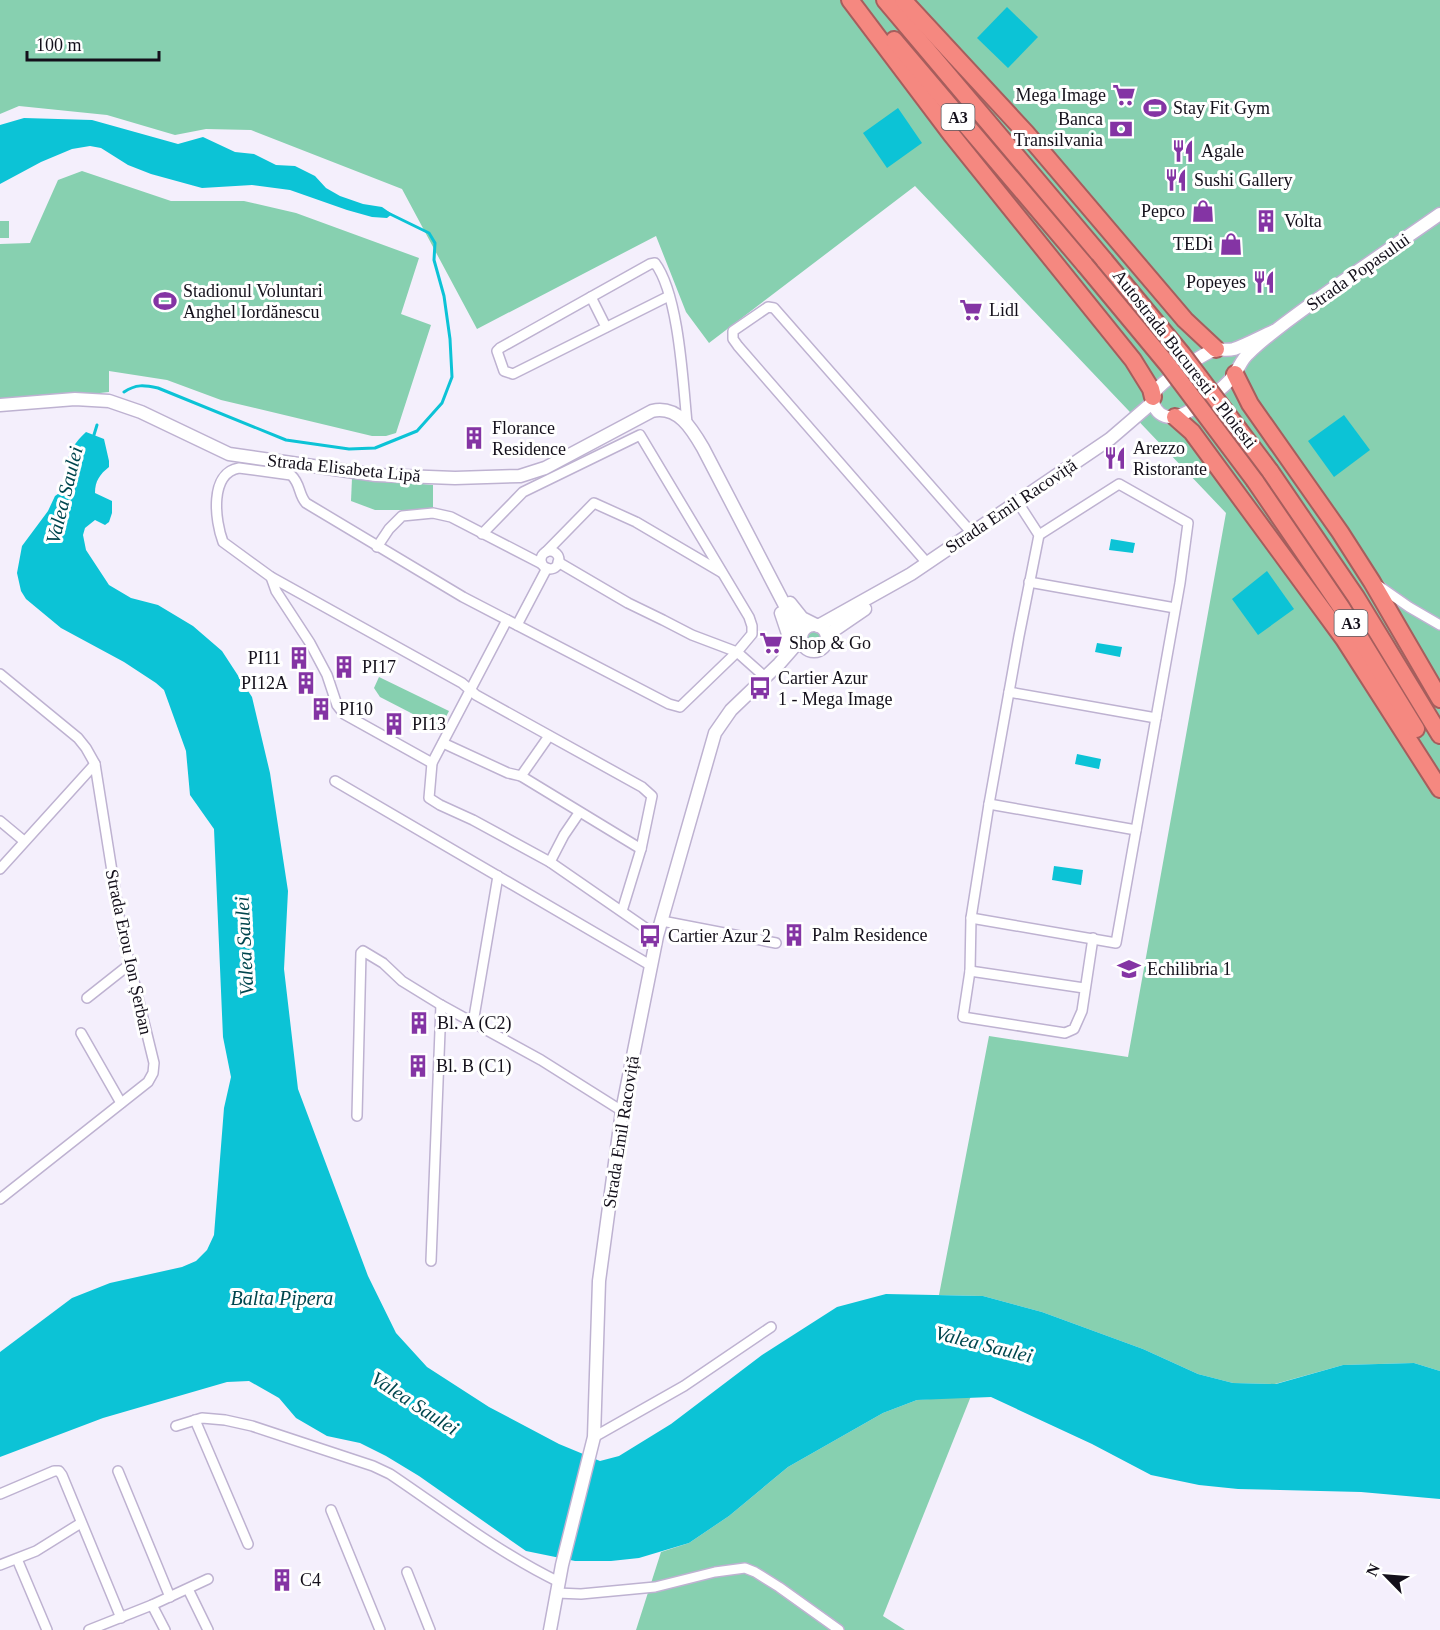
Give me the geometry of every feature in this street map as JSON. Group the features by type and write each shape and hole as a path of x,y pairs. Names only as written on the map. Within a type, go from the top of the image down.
{"highway":[{"path":"850,0 946,127 1133,360 1151,389 1153,400"},
{"name":"Autostrada Bucuresti - Ploiesti","path":"860,0 1168,364 1255,481 1357,632 1440,770"},
{"name":"Autostrada Bucuresti - Ploiesti","path":"885,0 1182,354 1270,471 1361,606 1440,735"},
{"path":"903,0 1026,133 1185,320 1220,350"},
{"path":"1236,372 1250,404 1340,532 1440,699"},
{"path":"1168,416 1192,432 1312,595 1384,700 1440,789"}],"street":[{"name":"Strada Popasului","path":"1168,416 1189,411 1226,384 1248,354 1276,330 1438,217"},
{"path":"669,296 513,374 504,371 497,356 500,348 655,263 669,296 673,308 687,423 715,469 802,640"},
{"path":"591,297 606,327"},
{"path":"927,563 738,346 733,339 733,331 768,307 774,308 971,532"},
{"name":"Strada Popasului","path":"1153,400 1164,383 1202,356 1236,348 1276,330"},
{"path":"1220,350 1236,360 1236,372"},
{"name":"Strada Elisabeta Lipă","path":"0,405 75,399 109,401 141,412 229,454 376,475 455,478 520,476 531,473 660,409 669,411 687,423"},
{"path":"1153,400 1157,412 1168,416"},
{"name":"Strada Emil Racoviță","path":"1110,439 1153,400"},
{"name":"Strada Emil Racoviță","path":"550,1630 562,1565 594,1437 599,1281 622,1111 657,936 716,733 726,716 765,677 782,661 788,661 802,640 807,627 820,629 898,586 911,574 971,532 1110,439 1137,424 1168,416"},
{"path":"482,534 523,492 640,435 749,617 752,634 737,652 680,707 669,704 463,597 377,547 306,503 302,498 300,486 291,475 231,469 221,478 217,493 220,534 223,542 271,577 462,683 476,695 642,787 652,796 641,849 622,911"},
{"path":"971,918 1116,943 1188,523 1119,484 1038,532"},
{"path":"1017,501 1038,532 971,918 970,971 963,1017 1065,1034 1074,1029 1082,1011 1093,938"},
{"path":"545,566 541,559 546,552 594,503 636,522 723,573"},
{"path":"377,547 394,522 402,516 433,513 451,517 545,566 553,568 558,562"},
{"path":"754,544 764,553 794,609 802,618 820,629"},
{"path":"754,544 752,551 788,629 788,643 782,661"},
{"path":"546,552 551,551 556,554 558,562 628,603 692,635 737,652 765,677"},
{"path":"517,625 545,566"},
{"path":"271,577 276,591 310,643 327,675 337,705 344,714 432,763"},
{"path":"1029,582 1175,608"},
{"path":"1372,582 1440,625"},
{"path":"507,620 432,763 429,798 550,862 657,936"},
{"name":"Strada Emil Racoviță","path":"802,640 813,652 821,650 826,644 820,629"},
{"name":"Strada Erou Ion Șerban","path":"0,674 78,738 94,764 121,928 154,1064 153,1073 148,1082 0,1198"},
{"path":"1009,692 1156,718"},
{"path":"521,776 549,736"},
{"path":"443,743 508,773 521,776 641,849"},
{"path":"2,862 94,764"},
{"path":"335,781 650,965"},
{"path":"989,804 1136,830"},
{"path":"550,862 579,813"},
{"path":"0,821 24,841"},
{"path":"473,1023 498,876"},
{"path":"662,921 776,943"},
{"path":"357,1116 361,952 383,963 402,981 441,1005 542,1060 622,1111"},
{"path":"87,998 130,964"},
{"path":"970,971 1084,988"},
{"path":"431,1260 441,1005"},
{"path":"81,1033 121,1103"},
{"path":"594,1437 675,1392 771,1327"},
{"path":"176,1426 202,1418 225,1420 252,1426 373,1466 390,1474 541,1573 558,1587 581,1594 655,1587 715,1572 745,1568 779,1587 839,1630"},
{"path":"195,1420 248,1544"},
{"path":"0,1494 54,1471 62,1474 121,1618"},
{"path":"118,1471 170,1598"},
{"path":"331,1510 380,1630"},
{"path":"0,1565 36,1551 81,1523"},
{"path":"17,1559 47,1630"},
{"path":"407,1572 430,1630"},
{"path":"89,1630 170,1598 208,1579"},
{"path":"188,1589 208,1630"},
{"path":"152,1605 165,1630"}],"green space":[{"path":"0,0 1440,0 1440,1371 1414,1363 1343,1365 1275,1384 1233,1383 1198,1374 1143,1349 1042,1312 983,1296 939,1295 989,1036 1128,1057 1226,513 915,186 709,343 686,312 656,236 477,329 402,189 251,130 206,129 175,135 107,115 19,106 0,114"},
{"path":"82,171 171,201 244,201 296,213 419,258 401,314 431,325 396,433 372,436 221,400 167,380 109,371 109,392 0,404 0,244 30,243 58,180"},
{"path":"0,221 9,221 9,238 0,238"},
{"path":"352,478 433,485 433,510 375,510 351,501"},
{"path":"814,629 820,632 823,638 820,644 814,647 808,644 805,638 808,632"},
{"path":"379,677 449,711 440,728 380,697 374,688"},
{"path":"971,1396 883,1616 905,1630 636,1630 661,1552 689,1543 729,1516 788,1467 883,1413 917,1400"}],"water":[{"path":"1007,7 1038,37 1008,68 977,38"},
{"path":"898,108 922,143 887,168 863,133"},
{"path":"24,118 92,120 178,144 203,137 235,152 254,154 276,165 295,166 315,176 326,188 340,196 363,204 382,207 392,214 387,218 372,217 290,190 252,185 202,188 151,174 128,165 101,148 90,146 72,149 41,162 0,184 0,125"},
{"path":"1344,415 1370,450 1334,477 1308,441"},
{"name":"Balta Pipera","path":"86,432 104,439 109,467 99,478 95,493 112,501 112,513 109,522 105,525 95,520 85,528 83,535 86,550 109,585 131,598 158,605 193,626 222,651 252,697 270,773 288,891 284,969 298,1089 368,1276 396,1333 427,1367 489,1407 559,1444 600,1461 619,1456 671,1424 762,1355 837,1307 886,1294 983,1296 1042,1312 1143,1349 1198,1374 1233,1383 1276,1384 1343,1365 1414,1363 1440,1371 1440,1499 1361,1492 1238,1489 1199,1485 1151,1475 1092,1444 991,1397 917,1400 883,1413 788,1467 729,1516 689,1543 639,1558 611,1561 575,1561 526,1551 419,1476 360,1443 327,1436 296,1418 279,1398 249,1381 227,1382 103,1418 0,1457 0,1352 72,1298 110,1283 182,1267 196,1261 207,1250 214,1235 224,1108 231,1077 223,1037 214,829 190,795 186,751 164,690 124,662 61,628 26,599 21,591 17,573 22,546 48,511 55,496 65,489 70,452"},
{"path":"1111,539 1135,543 1133,553 1109,550"},
{"path":"1267,571 1294,609 1258,635 1232,599"},
{"path":"1097,643 1122,647 1120,657 1095,652"},
{"path":"1077,754 1101,759 1099,769 1075,764"},
{"path":"1054,866 1083,870 1081,885 1052,880"}],"waterway":[{"name":"Valea Saulei","path":"124,392 140,386 158,388 286,440 349,449 375,448 417,431 442,403 452,377 450,339 444,296 434,260 435,243 429,233 388,213"},
{"name":"Valea Saulei","path":"93,438 97,425"}],"place":[{"name":"Mega Image","path":"1124,95"},
{"name":"Stay Fit Gym","path":"1155,108"},
{"name":"Banca Transilvania","path":"1121,129"},
{"name":"Agale","path":"1183,151"},
{"name":"Sushi Gallery","path":"1176,180"},
{"name":"Pepco","path":"1203,211"},
{"name":"Volta","path":"1266,221"},
{"name":"TEDi","path":"1231,244"},
{"name":"Popeyes","path":"1264,282"},
{"name":"Stadionul Voluntari Anghel Iordănescu","path":"165,301"},
{"name":"Lidl","path":"971,310"},
{"name":"Florance Residence","path":"474,438"},
{"name":"Arezzo Ristorante","path":"1115,458"},
{"name":"Shop & Go","path":"771,643"},
{"name":"PI11","path":"299,658"},
{"name":"PI17","path":"344,667"},
{"name":"PI12A","path":"306,683"},
{"name":"Cartier Azur 1 - Mega Image","path":"760,688"},
{"name":"PI10","path":"321,709"},
{"name":"PI13","path":"394,724"},
{"name":"Palm Residence","path":"794,935"},
{"name":"Cartier Azur 2","path":"650,936"},
{"name":"Echilibria 1","path":"1129,969"},
{"name":"Bl. A (C2)","path":"419,1023"},
{"name":"Bl. B (C1)","path":"418,1066"},
{"name":"C4","path":"282,1580"}]}
